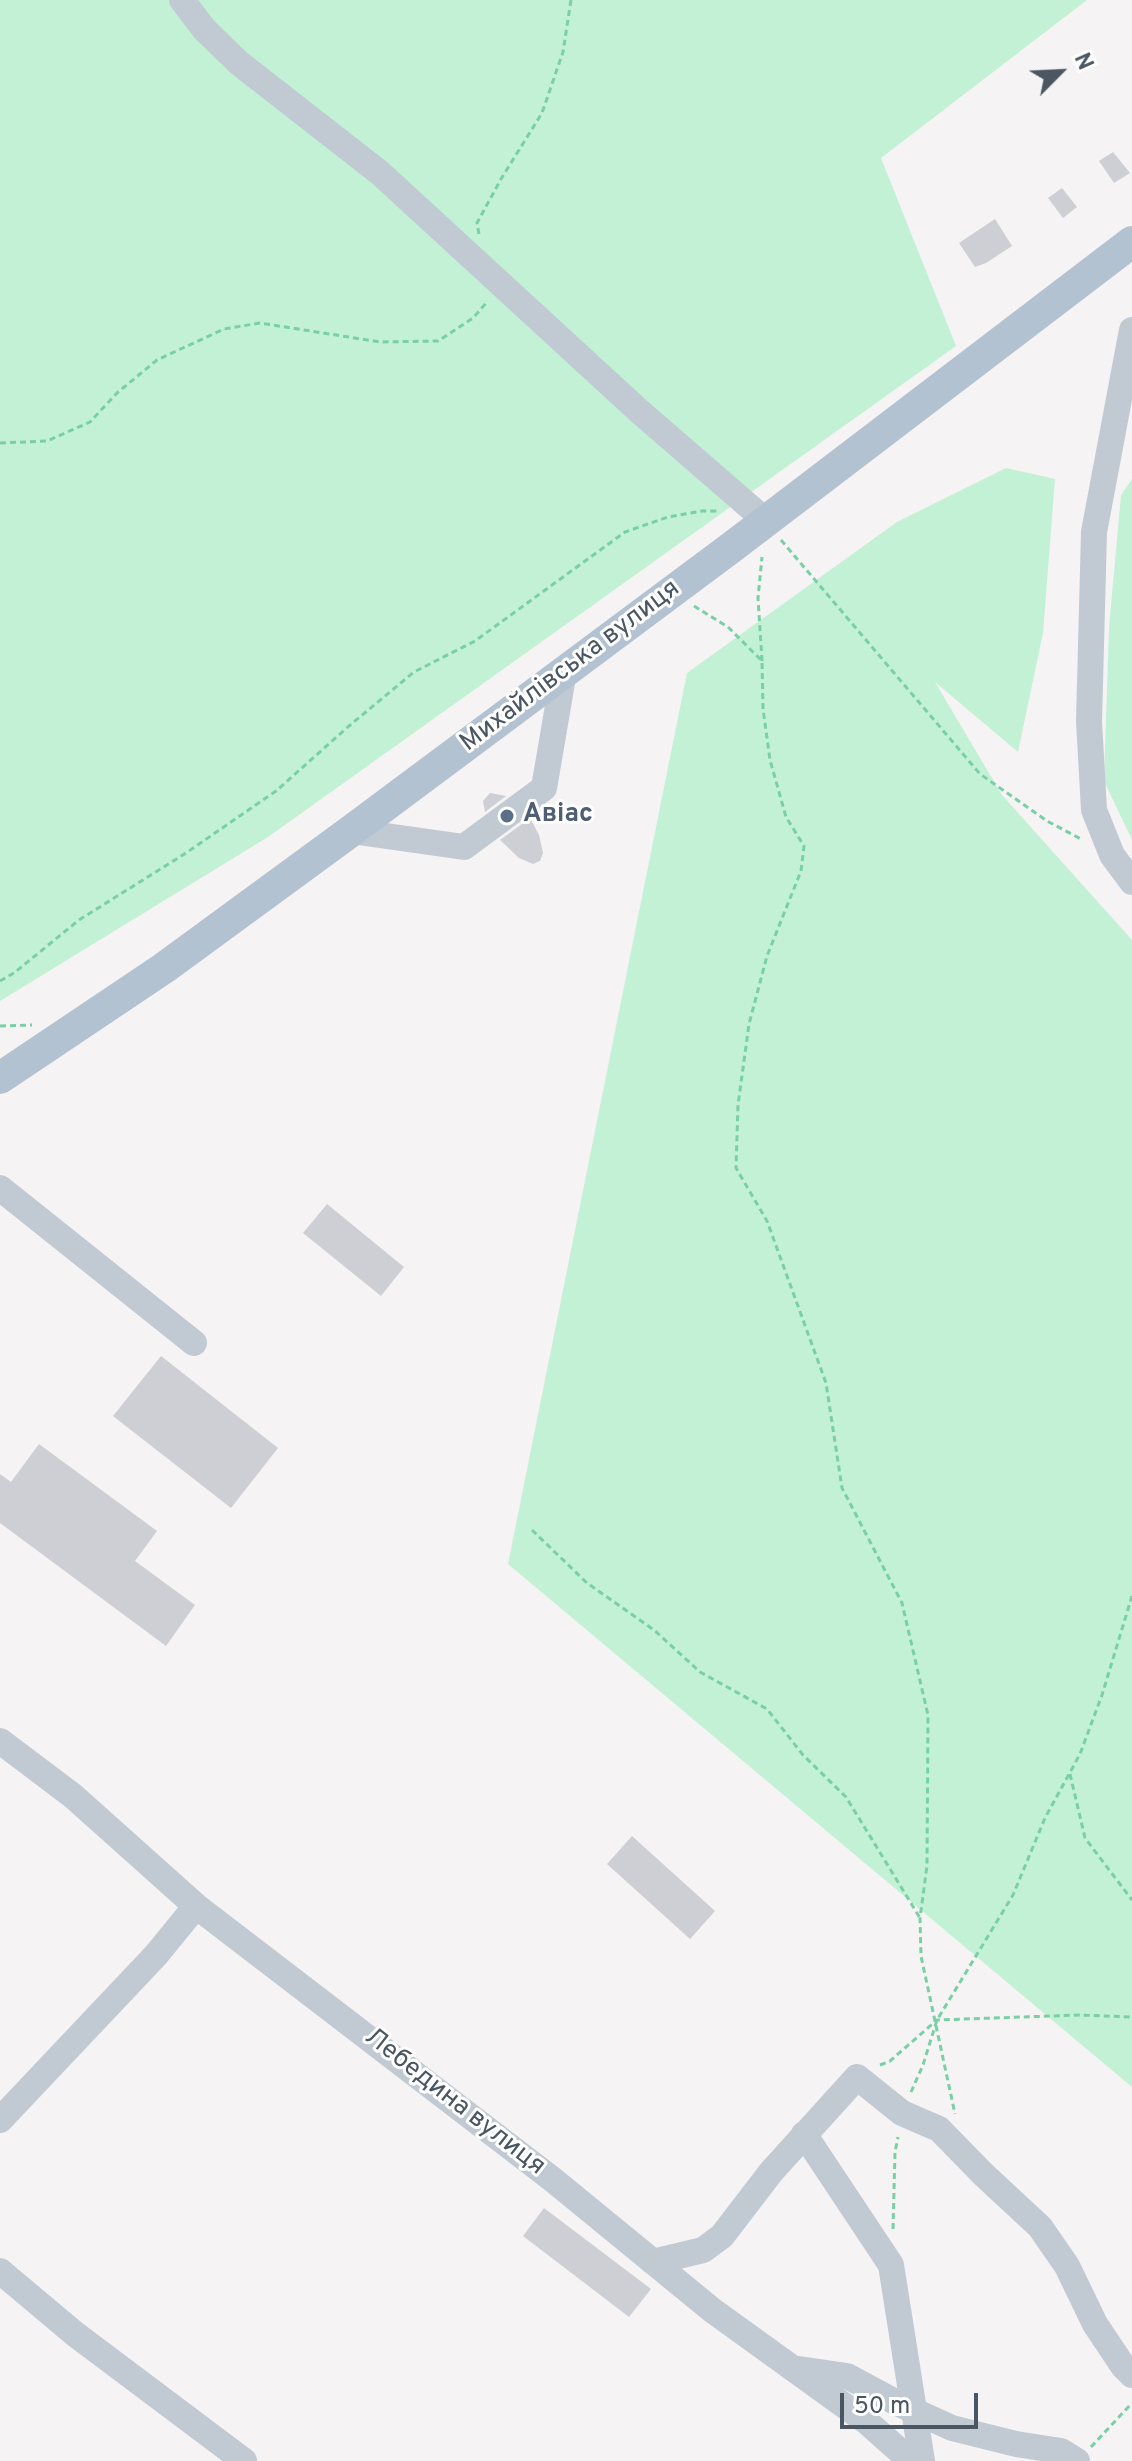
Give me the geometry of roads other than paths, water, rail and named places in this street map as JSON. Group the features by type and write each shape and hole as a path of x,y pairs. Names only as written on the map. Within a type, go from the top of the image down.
{"main road":[{"name":"Михайлівська вулиця","path":"0,1078 164,968 351,831 671,592 760,517 1132,242"}],"street":[{"path":"182,0 204,29 239,63 380,173 639,411 760,517"},
{"path":"1132,330 1094,532 1089,721 1094,810 1112,855 1132,882"},
{"path":"351,831 464,847 544,788 564,671"},
{"path":"0,1188 194,1343"},
{"name":"Лебедина вулиця","path":"0,1741 73,1796 196,1906 552,2179 712,2310 867,2422 911,2461"},
{"path":"0,2120 156,1955 196,1906"},
{"path":"653,2262 703,2250 722,2236 771,2172 857,2077 902,2113 939,2129 1040,2227 1067,2266 1095,2324 1132,2375"},
{"path":"804,2134 891,2265 922,2461"},
{"path":"0,2271 75,2334 244,2461"},
{"path":"792,2368 847,2376 952,2428 1016,2444 1061,2451 1077,2461"}],"place":[{"name":"Авіас","path":"507,816"}]}
